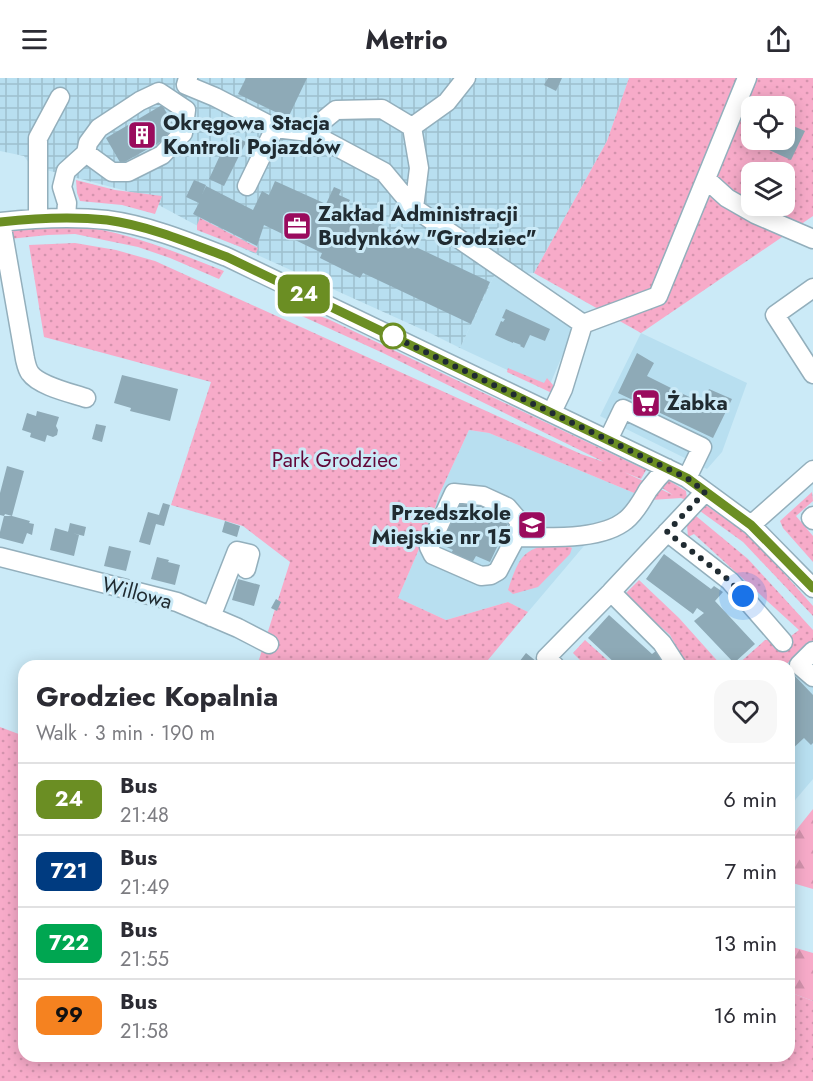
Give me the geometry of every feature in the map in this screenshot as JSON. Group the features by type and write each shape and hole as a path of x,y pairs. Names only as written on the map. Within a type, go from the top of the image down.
{"street":[{"path":"188,78 186,85 216,97 274,129 309,132 384,172 414,208 584,324"},
{"path":"412,127 447,102 466,78"},
{"path":"584,324 658,296 746,79"},
{"path":"66,218 67,203 62,187 66,171 86,153 88,143 99,128 140,101 159,92 186,110 183,133 162,155 129,172 112,172 86,153"},
{"path":"38,218 38,138 60,97"},
{"path":"309,132 336,110 382,110 412,127"},
{"path":"412,127 419,168 414,208"},
{"path":"247,186 274,129"},
{"path":"706,179 727,198 755,214 813,239"},
{"path":"86,398 59,390 40,381 30,373 25,359 1,222 38,218 109,220 183,240 227,257 687,478 751,525 813,588"},
{"path":"813,288 775,315 813,374"},
{"path":"552,412 563,389 584,324"},
{"path":"608,440 623,410 702,447 687,478"},
{"path":"516,537 588,535 607,530 625,521 635,511 650,487 667,468"},
{"path":"751,525 811,475"},
{"path":"548,660 546,658 705,492"},
{"path":"454,494 483,496 507,507 520,522 516,537 498,571 491,575 481,576 432,555 429,547 454,494"},
{"path":"667,532 730,581 783,642"},
{"path":"211,617 237,552 250,554 246,569"},
{"name":"Willowa","path":"0,557 177,602 238,628 268,644"},
{"path":"611,592 662,643 673,660"},
{"path":"813,651 799,665 813,677"}],"shaded area":[{"path":"0,78 629,78 607,141 534,273 494,276 460,348 222,239 138,194 31,166 24,156 0,151"},
{"path":"494,276 574,328 548,389 460,348"},
{"path":"641,333 747,383 722,452 707,469 600,416"},
{"name":"Przedszkole Miejskie nr 15","path":"469,430 489,433 651,500 632,529 589,540 528,612 508,602 446,620 398,598 431,521 439,495"},
{"path":"813,645 813,779 795,801 795,660 788,660 791,656"}],"green space":[{"path":"629,78 813,78 813,216 641,333 534,273 607,141"},
{"path":"76,180 115,190 162,196 155,214 122,205 80,201"},
{"path":"200,218 258,248 256,253 197,230"},
{"path":"27,227 91,228 126,236 224,271 219,279 138,247 75,234 9,239 12,231"},
{"name":"Park Grodziec","path":"75,243 116,250 155,261 581,454 604,462 383,353 293,312 295,307 328,319 646,470 641,479 624,472 673,495 659,486 668,480 686,491 687,499 651,500 489,433 469,430 439,495 431,521 398,598 446,620 508,602 528,612 488,660 259,660 290,562 243,526 171,505 211,382 44,337 29,245"},
{"path":"508,368 544,383 547,378 553,385 554,394 507,372"},
{"path":"812,492 813,501 796,516 813,536 813,562 783,528 780,521"},
{"path":"707,506 759,545 813,606 813,616 743,542 700,511 702,507"},
{"path":"696,516 748,559 813,630 813,641 791,660 743,660 765,640 787,639 799,630 694,534 688,537 687,525"},
{"path":"562,543 572,548 570,554 538,587 513,594 508,590 516,568 525,554 539,547"},
{"path":"639,580 679,618 717,660 684,660 670,635 624,595"},
{"path":"585,640 607,660 580,660 573,653"},
{"path":"0,727 18,734 18,1062 795,1062 795,994 813,1001 813,1081 0,1081"},
{"path":"813,809 813,889 795,884 795,832"},
{"path":"795,948 813,953 813,1001 795,994"}],"building":[{"path":"246,78 307,78 288,118 238,94"},
{"path":"548,78 562,78 556,91 544,85"},
{"name":"Okręgowa Stacja Kontroli Pojazdów","path":"162,105 178,132 121,164 106,138"},
{"path":"795,127 805,131 791,160 769,150 795,150"},
{"path":"230,134 246,142 224,186 209,179"},
{"path":"194,180 206,185 202,195 206,186 253,210 262,191 269,195 275,181 326,204 334,187 341,190 339,195 350,200 346,207 385,226 382,231 490,282 471,324 363,273 360,278 320,258 322,253 264,225 257,246 193,214 199,203 186,197"},
{"path":"506,309 550,329 545,341 530,335 524,348 495,335 501,321 505,319 502,318"},
{"path":"637,353 654,363 647,376 683,394 703,403 709,389 732,399 713,438 618,393"},
{"path":"122,375 178,389 170,421 130,411 131,408 114,403"},
{"path":"37,411 59,417 56,426 57,435 53,437 47,435 45,442 30,437 31,433 22,430 27,413 36,416"},
{"path":"96,424 106,426 102,442 92,439"},
{"path":"7,466 24,471 12,516 0,515 0,493"},
{"path":"478,500 497,509 494,517 508,524 490,562 476,556 472,563 451,553 453,550 438,543 458,501 474,508"},
{"path":"163,503 170,505 164,526 156,524 150,545 139,542 148,512 159,515"},
{"path":"4,516 12,516 34,524 32,535 27,533 23,544 0,538"},
{"path":"225,521 240,526 237,537 222,532"},
{"path":"70,523 86,527 84,536 68,532"},
{"path":"55,528 79,535 74,556 50,550"},
{"path":"109,546 131,551 126,571 104,566"},
{"path":"664,554 711,589 714,586 723,592 715,601 755,644 737,660 731,660 694,621 704,613 697,608 693,614 646,579"},
{"path":"157,557 180,565 175,585 151,579"},
{"path":"238,579 260,585 254,606 232,600"},
{"path":"276,599 281,602 277,611 271,608"},
{"path":"609,615 652,654 656,651 663,659 612,660 588,638"},
{"path":"526,653 535,660 521,660"},
{"path":"795,676 813,695 813,743 811,745 804,738 795,746"}],"bus line":[{"name":"24","path":"0,222 35,218 109,220 183,240 227,257 687,478 751,525 813,588"}],"place":[{"name":"Okręgowa Stacja Kontroli Pojazdów","path":"142,135"},
{"name":"Zakład Administracji Budynków \"Grodziec\"","path":"297,226"},
{"name":"Żabka","path":"646,403"},
{"name":"Przedszkole Miejskie nr 15","path":"532,525"}],"route":[{"path":"393,336 390,335 687,478 705,492 667,532 730,581 743,596"}]}
